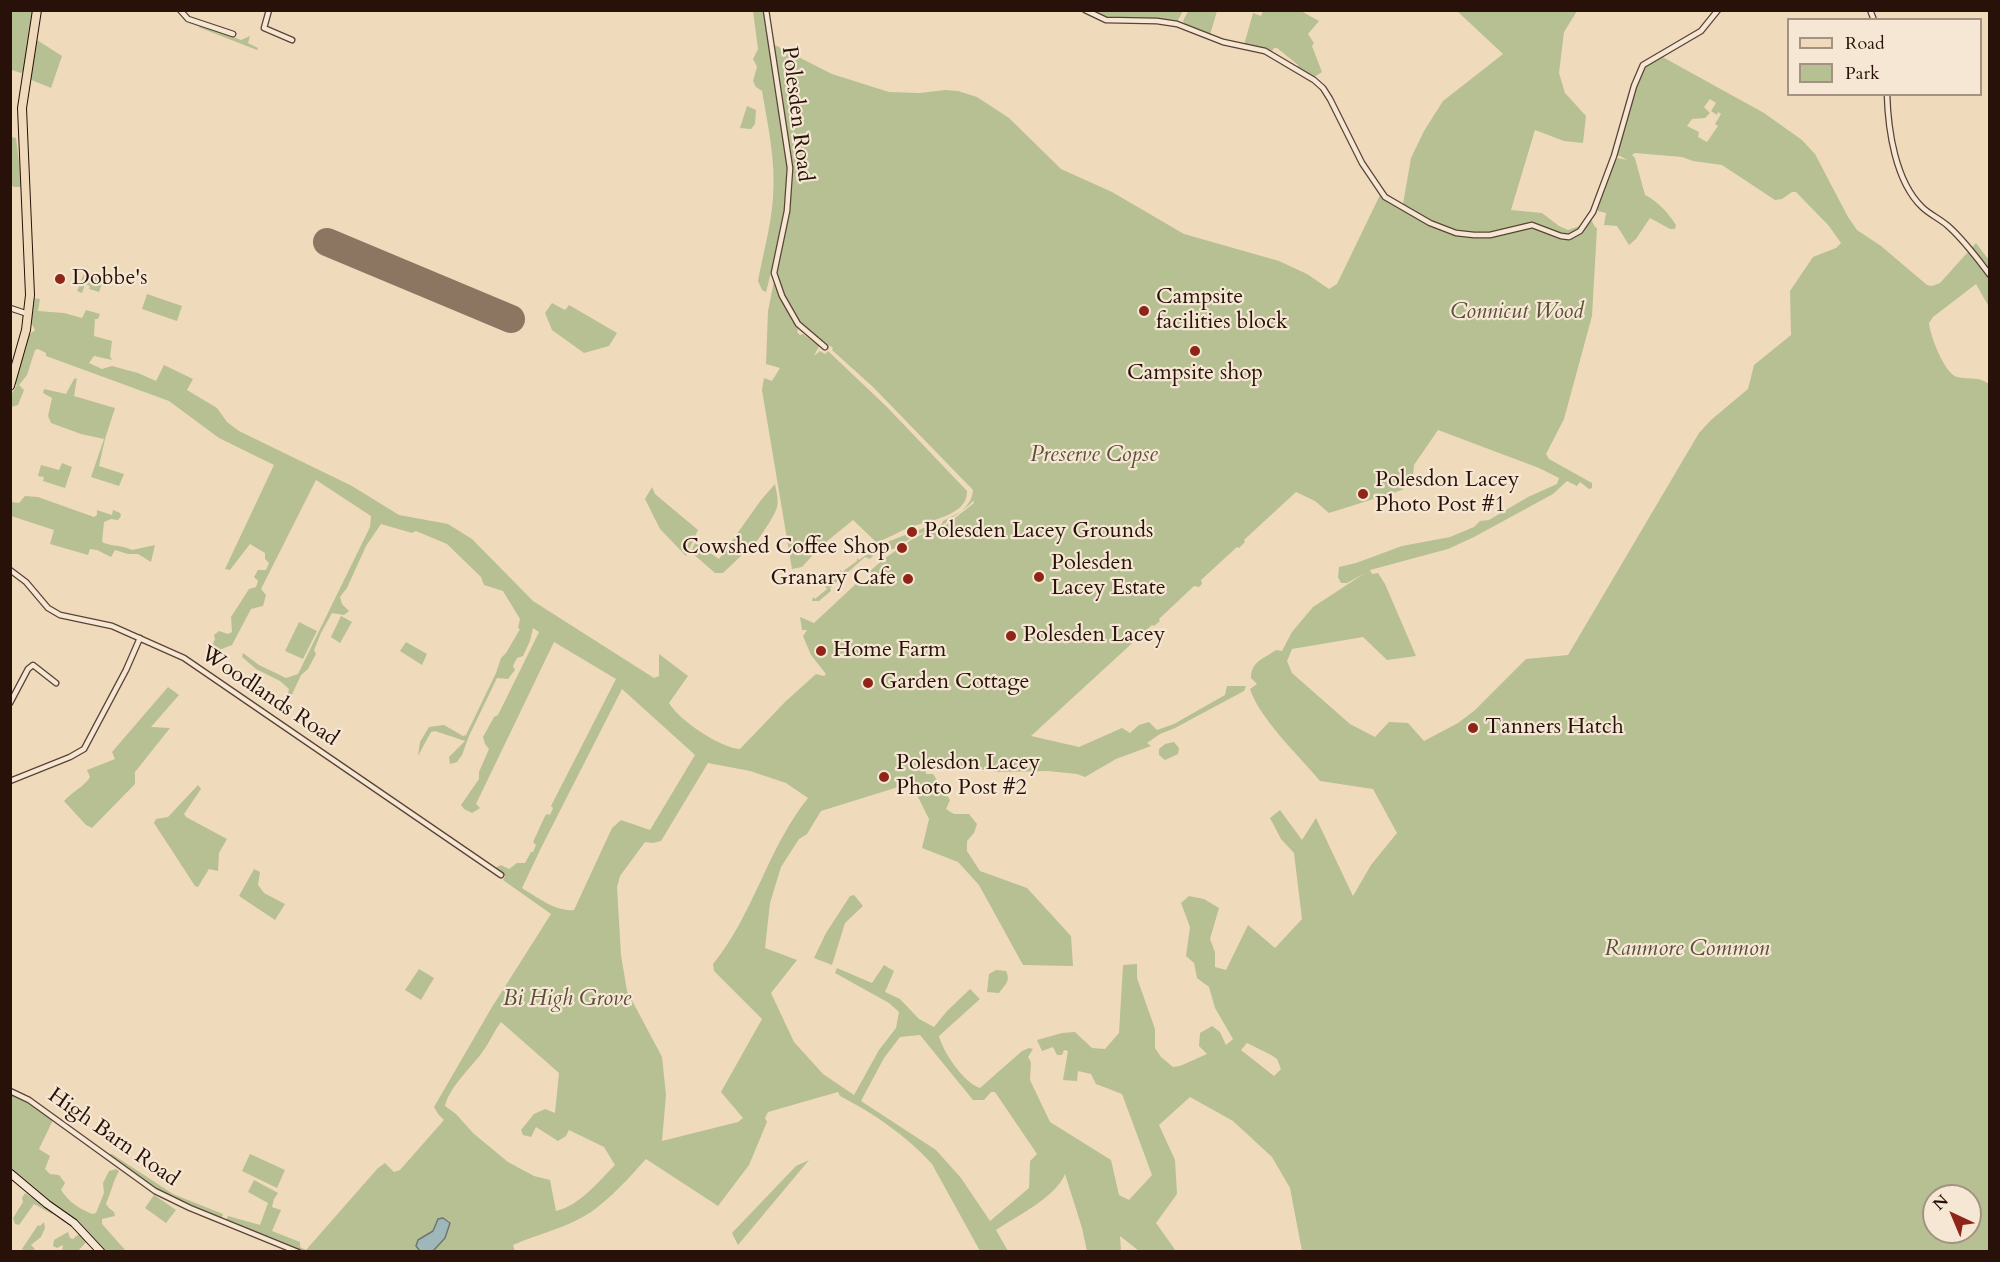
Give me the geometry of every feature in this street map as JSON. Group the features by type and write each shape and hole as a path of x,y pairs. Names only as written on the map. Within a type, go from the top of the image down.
{"main road":[{"path":"10,386 28,314 30,295 22,108 37,10"}],"street":[{"path":"180,10 188,19 233,34"},
{"path":"269,10 264,28 292,40"},
{"name":"Polesden Road","path":"766,10 790,168 787,211 774,273 782,296 798,324 825,347"},
{"path":"1085,10 1106,20 1157,21 1178,24 1223,42 1265,51 1314,80 1330,99 1362,163 1385,197 1430,223 1456,233 1490,235 1532,225 1569,237 1580,231 1589,221 1614,156 1634,86 1643,65 1701,31 1718,10"},
{"path":"1887,96 1892,142 1898,164 1912,194 1922,207 1950,228 1989,275"},
{"path":"10,308 28,314"},
{"name":"Woodlands Road","path":"10,570 26,582 48,608 60,615 103,624 175,653 501,875"},
{"path":"10,781 84,749 126,670 140,638"},
{"path":"10,703 28,669 33,665 56,683"},
{"name":"High Barn Road","path":"10,1091 28,1100 155,1191 190,1208 298,1251"},
{"path":"10,1173 74,1224 101,1251"}],"green space":[{"path":"11,11 34,11 25,70 21,73 12,70 11,74"},
{"path":"753,11 765,11 788,170 786,212 766,292 762,290 758,281 769,229 774,185 771,144 762,91 753,81 757,67 753,59 758,49"},
{"path":"1089,11 1183,11 1177,22 1164,19 1107,18"},
{"path":"1188,11 1217,11 1210,35 1185,24 1183,21"},
{"path":"1263,11 1301,11 1319,21 1308,34 1314,43 1312,46 1322,72 1314,77 1298,69 1298,65 1277,48 1271,52 1244,45 1253,13 1261,16"},
{"path":"1457,11 1577,11 1564,32 1559,73 1565,93 1586,116 1583,143 1564,141 1535,130 1511,210 1542,213 1568,230 1580,226 1588,214 1597,228 1592,316 1564,419 1546,454 1549,459 1592,483 1592,488 1589,489 1580,482 1577,486 1567,481 1553,494 1448,549 1370,570 1372,574 1378,573 1385,584 1416,656 1387,660 1363,637 1292,649 1287,661 1292,673 1350,724 1375,737 1389,722 1408,723 1424,741 1458,723 1474,711 1526,659 1568,655 1699,433 1748,389 1754,365 1791,335 1790,291 1813,257 1836,248 1841,243 1829,226 1796,192 1775,200 1722,165 1682,157 1635,153 1632,155 1635,158 1645,195 1666,212 1676,225 1675,229 1670,229 1650,218 1636,239 1629,245 1617,226 1604,225 1606,213 1598,211 1597,207 1614,161 1618,158 1627,160 1614,156 1640,70 1659,55 1764,113 1802,140 1815,154 1857,230 1881,246 1927,285 1940,283 1976,243 1989,260 1989,307 1976,284 1933,317 1929,323 1939,354 1952,374 1989,384 1989,1251 1302,1251 1290,1188 1272,1157 1233,1121 1190,1097 1159,1125 1175,1160 1177,1194 1156,1223 1176,1251 1139,1251 1120,1236 1121,1251 1087,1251 1065,1174 1045,1198 996,1230 1008,1251 980,1251 932,1164 901,1135 840,1096 838,1092 768,1112 765,1118 767,1122 749,1165 718,1206 646,1159 613,1194 591,1212 563,1226 513,1245 515,1251 433,1251 445,1238 450,1223 448,1220 436,1223 433,1231 418,1250 420,1251 290,1251 200,1216 201,1211 148,1185 108,1154 112,1154 173,1194 223,1214 222,1218 226,1220 228,1216 260,1225 268,1203 248,1192 254,1180 278,1193 272,1207 281,1210 272,1231 300,1242 300,1247 306,1250 378,1168 385,1163 394,1172 400,1170 444,1120 434,1107 492,1007 551,914 503,880 505,876 495,868 501,865 509,869 517,863 525,863 533,852 536,845 533,842 545,816 550,815 553,808 551,806 616,679 554,642 476,804 480,808 472,813 464,809 461,805 479,779 479,772 489,749 483,737 494,717 498,715 539,632 533,628 523,656 517,658 513,666 515,670 508,679 497,678 457,762 450,764 449,757 465,741 435,731 431,732 418,756 420,742 429,727 444,725 463,736 466,735 501,658 520,629 518,628 520,619 503,591 484,585 481,577 447,544 416,531 412,533 381,524 366,546 347,588 340,597 342,604 349,611 344,615 332,613 314,650 316,654 308,669 301,675 289,701 287,699 289,689 280,681 256,669 242,657 243,653 259,665 286,678 298,674 370,527 371,516 316,480 261,589 266,595 263,606 251,609 232,645 219,650 212,646 214,635 219,631 228,634 232,632 231,617 249,589 256,587 258,581 254,577 258,570 266,570 269,563 265,559 265,553 250,544 230,570 225,569 274,465 219,438 169,401 46,356 46,353 38,349 35,350 27,375 19,385 24,390 18,405 11,407 11,395 17,385 14,383 28,336 35,330 31,322 34,298 40,299 38,311 64,313 82,318 86,310 100,314 98,319 95,319 94,336 112,341 110,356 112,360 94,356 89,363 102,369 112,366 156,381 164,365 193,379 187,390 217,408 227,422 239,431 352,486 399,515 448,524 472,539 533,601 654,678 659,676 659,654 688,676 669,703 674,710 711,738 740,749 785,702 816,674 824,676 826,674 811,655 803,636 807,630 802,630 800,617 814,623 859,581 866,586 873,579 870,571 884,559 924,533 941,529 974,503 973,501 940,527 943,521 966,506 973,490 873,387 832,350 833,348 798,322 785,298 776,266 789,217 792,175 773,44 832,74 889,92 920,93 945,90 958,91 977,97 1009,118 1061,169 1112,192 1184,234 1279,261 1307,274 1329,289 1337,284 1380,195 1386,193 1403,204 1411,158 1424,131 1443,101 1503,54","holes":["1710,99 1716,103 1711,111 1717,115 1718,112 1721,114 1715,124 1718,126 1707,142 1698,137 1699,132 1687,126 1692,119 1705,118 1710,113 1704,107","1438,430 1539,468 1559,478 1557,484 1528,497 1489,520 1480,521 1474,527 1450,537 1402,546 1339,567 1338,577 1341,583 1347,583 1365,573 1313,607 1292,632 1282,651 1276,650 1259,661 1253,668 1251,678 1257,684 1250,689 1262,712 1281,737 1320,781 1373,789 1397,833 1371,865 1353,896 1316,818 1302,840 1280,810 1270,818 1281,839 1294,853 1302,919 1275,948 1248,925 1226,970 1215,967 1215,952 1210,939 1219,908 1204,899 1189,896 1181,903 1190,927 1186,956 1194,963 1197,978 1209,987 1215,1008 1233,1039 1226,1045 1220,1032 1212,1026 1200,1033 1199,1046 1207,1054 1173,1067 1161,1057 1155,1048 1155,1029 1137,978 1137,964 1123,965 1119,1033 1105,1049 1092,1048 1075,1032 1037,1040 1042,1051 1053,1047 1057,1055 1062,1055 1064,1050 1068,1051 1063,1080 1077,1081 1078,1071 1091,1074 1096,1084 1122,1094 1152,1175 1129,1200 1119,1195 1111,1160 1050,1122 1030,1080 1031,1062 1028,1057 1033,1049 1022,1051 980,1088 967,1080 955,1066 939,1036 980,999 970,989 934,1027 919,1019 900,999 885,992 894,971 884,965 872,983 837,968 835,973 889,1003 899,1012 896,1028 879,1050 854,1095 823,1074 794,1042 771,993 797,960 765,948 770,903 781,867 799,839 807,834 821,811 911,783 929,819 922,848 958,862 979,885 1023,965 1073,966 1071,936 1027,888 980,871 967,851 967,841 974,833 977,824 969,814 954,814 946,809 950,800 933,774 926,774 926,770 951,765 999,772 1048,771 1085,777 1116,759 1151,746 1147,743 1160,734 1244,691 1246,686 1227,686 1225,695 1174,724 1157,730 1149,722 1139,725 1130,733 1122,728 1079,747 1031,736 1152,625 1160,621 1159,619 1194,586 1199,587 1202,584 1201,580 1237,547 1239,548 1245,542 1244,540 1296,492 1315,501 1329,513 1402,490 1413,476 1414,465","622,689 695,755 650,830 621,820 612,828 574,910 560,909 522,888","708,763 750,771 786,783 808,798 782,838 727,945 713,964 714,971 762,1019 721,1092 743,1118 738,1122 662,1141 666,1095 662,1057 627,991 621,955 617,887 620,876 645,842 661,841","501,1022 559,1073 555,1113 545,1109 534,1114 521,1130 523,1135 531,1137 536,1127 558,1141 566,1136 569,1130 604,1147 615,1165 573,1204 556,1211 550,1180 534,1176 508,1162 445,1106 451,1092 479,1057","920,1035 973,1100 984,1100 991,1092 995,1092 1037,1154 1030,1161 1029,1188 990,1221 961,1178 936,1150 861,1101 884,1058 900,1037","1247,1043 1277,1059 1281,1069 1274,1076 1241,1050"]},
{"path":"204,25 241,40 250,36 248,43 258,48 257,50 198,27"},
{"path":"37,40 62,56 51,88 29,79"},
{"path":"747,106 756,110 755,124 751,129 740,128"},
{"path":"10,125 11,137 16,138 22,187 11,185"},
{"path":"85,271 104,278 99,292 89,289 90,286 85,284 82,293 77,291"},
{"path":"774,281 798,329 797,332 819,346 814,356 820,351 825,354 828,351 887,407 967,491 966,499 954,512 876,542 853,520 820,547 802,567 792,569 762,390 764,378 772,381 780,368 766,364 768,311"},
{"path":"147,294 182,306 177,321 142,309"},
{"path":"552,303 565,310 569,305 617,333 609,346 584,353 552,330 545,313"},
{"path":"77,378 74,396 115,408 99,466 124,474 119,486 91,477 104,439 81,434 51,423 48,416 52,398 43,393 44,389 66,394 74,379"},
{"path":"62,463 72,467 65,488 43,481 44,477 38,476 41,465 59,470"},
{"path":"775,484 778,502 775,512 746,555 742,555 723,573 715,573 691,552 695,543 719,559"},
{"path":"652,487 655,494 698,530 686,556 660,529 645,499"},
{"path":"25,496 38,497 94,517 97,515 97,510 112,515 113,510 120,513 118,520 111,519 104,522 102,542 132,550 155,545 151,562 138,554 115,550 111,557 90,549 88,555 50,544 54,530 11,516 12,502 19,503"},
{"path":"934,524 938,528 918,534 893,549 879,551 887,542"},
{"path":"870,552 873,556 870,559 865,557 819,601 812,601 813,597 815,599 827,589 825,586 829,586 840,574 840,570 842,572 857,561 857,558 859,560"},
{"path":"341,616 352,622 340,643 331,637"},
{"path":"299,622 317,631 303,659 285,651"},
{"path":"406,642 427,654 422,665 400,651"},
{"path":"168,687 179,695 151,727 170,728 135,772 135,784 92,828 86,825 64,801 88,780 90,777 87,770 115,759 112,752"},
{"path":"1174,742 1179,748 1178,754 1165,760 1159,755 1159,749 1165,744"},
{"path":"198,785 201,789 184,814 227,839 219,853 218,871 209,869 198,887 195,886 154,823 156,819 168,817"},
{"path":"254,869 260,872 258,885 264,893 285,904 275,920 239,896"},
{"path":"854,895 863,906 845,923 832,965 814,958 826,933 850,896"},
{"path":"419,969 434,978 421,1000 405,990"},
{"path":"996,970 1006,971 1007,983 999,993 987,992 989,974"},
{"path":"10,1094 53,1120 39,1149 50,1156 45,1169 50,1174 59,1175 65,1183 61,1190 74,1204 92,1214 96,1213 104,1193 103,1183 109,1171 116,1169 119,1171 106,1204 115,1216 102,1219 102,1224 126,1251 103,1251 11,1172"},
{"path":"250,1154 285,1170 277,1188 242,1171"},
{"path":"809,1160 738,1245 732,1233 796,1166"},
{"path":"25,1193 53,1211 52,1214 34,1204 19,1225 15,1224 13,1218 23,1202 22,1198"},
{"path":"154,1195 176,1210 166,1223 145,1208"},
{"path":"44,1222 45,1228 41,1237 31,1245 35,1249 24,1251 22,1249 38,1225"},
{"path":"68,1232 70,1238 73,1239 80,1233 87,1241 78,1251 62,1251 63,1245 57,1248 53,1246 54,1240"}],"water":[{"path":"443,1218 450,1223 445,1238 433,1251 420,1251 416,1246 418,1240 433,1231 438,1219"}],"runway":[{"path":"327,242 511,319"}],"place":[{"name":"Dobbe's","path":"60,279"},
{"name":"Campsite facilities block","path":"1144,311"},
{"name":"Campsite shop","path":"1195,351"},
{"name":"Polesdon Lacey Photo Post #1","path":"1363,494"},
{"name":"Polesden Lacey Grounds","path":"912,532"},
{"name":"Cowshed Coffee Shop","path":"902,548"},
{"name":"Polesden Lacey Estate","path":"1039,577"},
{"name":"Granary Cafe","path":"908,579"},
{"name":"Polesden Lacey","path":"1011,636"},
{"name":"Home Farm","path":"821,651"},
{"name":"Garden Cottage","path":"868,683"},
{"name":"Tanners Hatch","path":"1473,728"},
{"name":"Polesdon Lacey Photo Post #2","path":"884,777"}],"park label":[{"name":"Connicut Wood","path":"1517,313"},
{"name":"Preserve Copse","path":"1094,456"},
{"name":"Ranmore Common","path":"1687,950"},
{"name":"Bi High Grove","path":"567,1000"}]}
